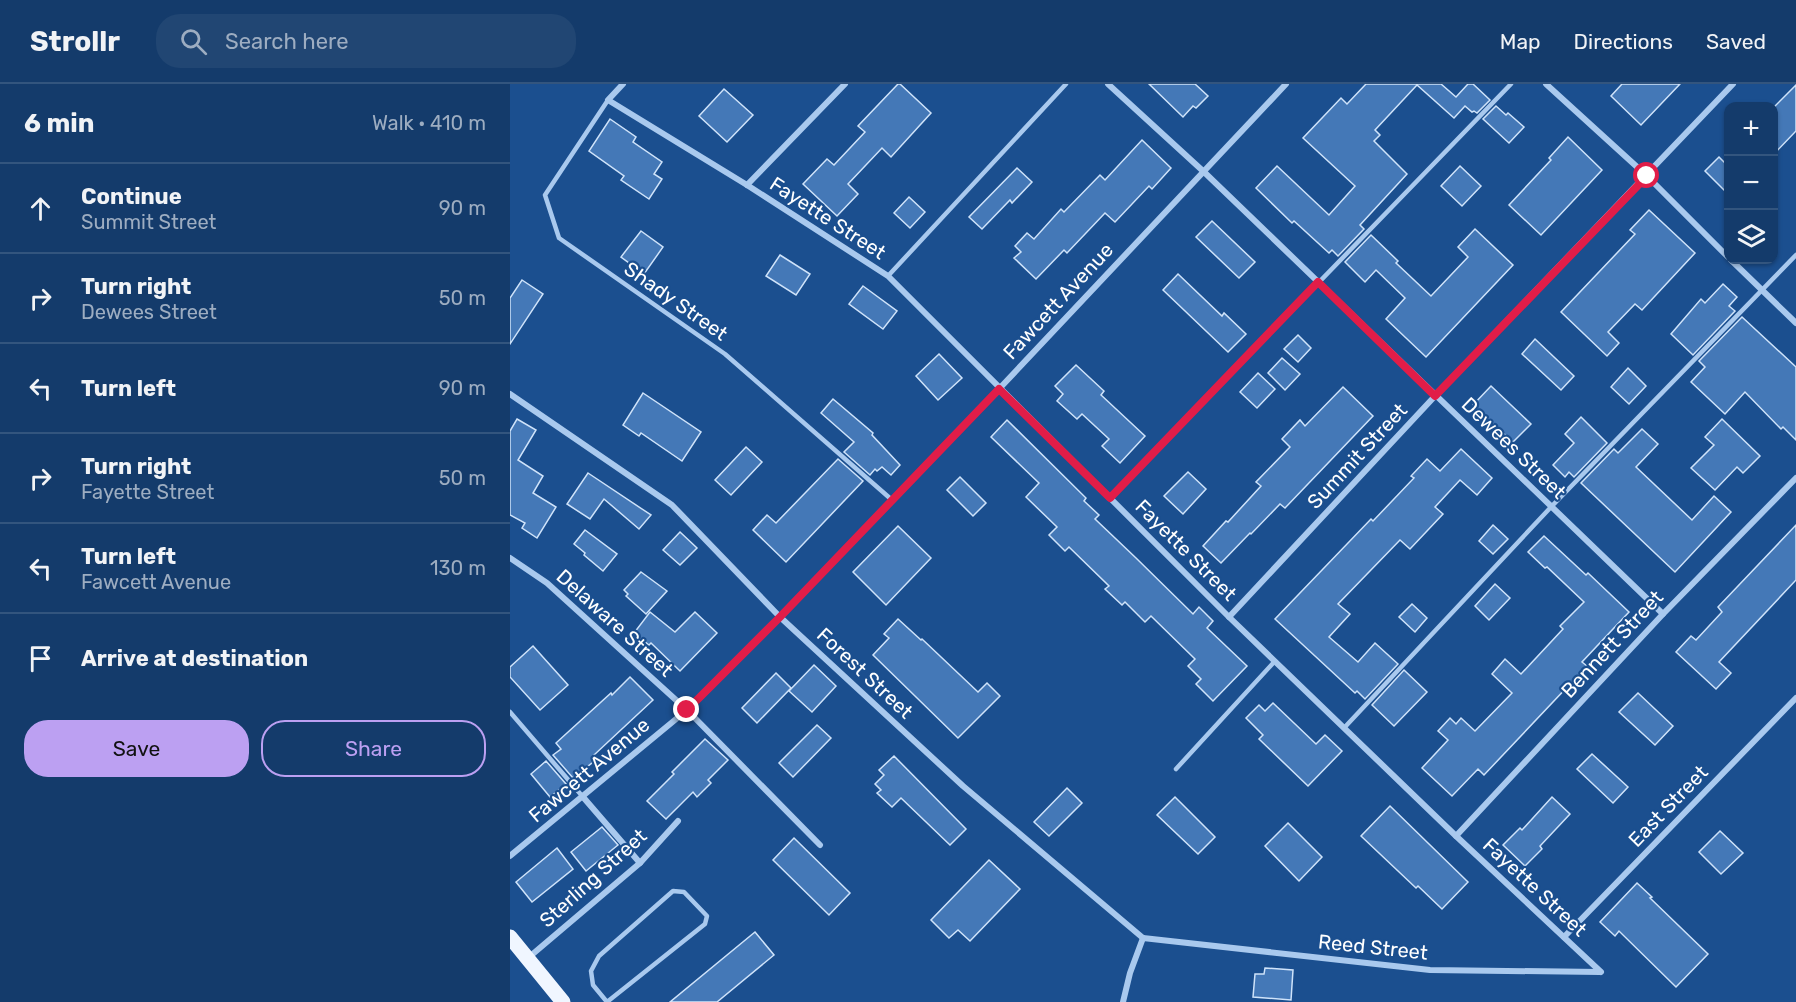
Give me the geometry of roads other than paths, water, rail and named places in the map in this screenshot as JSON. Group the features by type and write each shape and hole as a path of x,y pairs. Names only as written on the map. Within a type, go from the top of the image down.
{"main road":[{"path":"510,937 563,1002"}],"street":[{"path":"608,100 623,84"},
{"path":"747,185 845,84"},
{"name":"Dewees Street","path":"1108,84 1203,171 1663,614"},
{"name":"Fawcett Avenue","path":"510,856 687,710 780,617 999,389 1286,84"},
{"path":"1546,84 1647,176 1724,252"},
{"name":"Summit Street","path":"1229,617 1435,396 1733,84"},
{"name":"Fayette Street","path":"608,100 747,185 888,276 1229,617 1601,972"},
{"path":"1736,264 1796,323"},
{"name":"Forest Street","path":"510,394 672,505 780,617 963,786 1143,938"},
{"name":"Bennett Street","path":"1456,836 1663,614 1796,478"},
{"name":"Delaware Street","path":"510,558 547,583 687,710 820,845"},
{"name":"East Street","path":"1564,937 1796,698"},
{"path":"583,797 640,863"},
{"name":"Sterling Street","path":"528,958 640,863 678,821"},
{"path":"1123,1002 1143,938"},
{"name":"Reed Street","path":"1143,938 1430,970 1601,972"}],"lane":[{"path":"888,276 1066,84"},
{"path":"1110,498 1511,84"},
{"name":"Shady Street","path":"608,100 545,195 559,238 725,354 892,500"},
{"path":"1344,728 1551,507 1796,255"},
{"path":"1176,769 1275,661"},
{"path":"510,712 583,797"},
{"path":"673,891 684,892 707,916 705,924 607,1002 593,986 591,971 599,956 673,891"}]}
